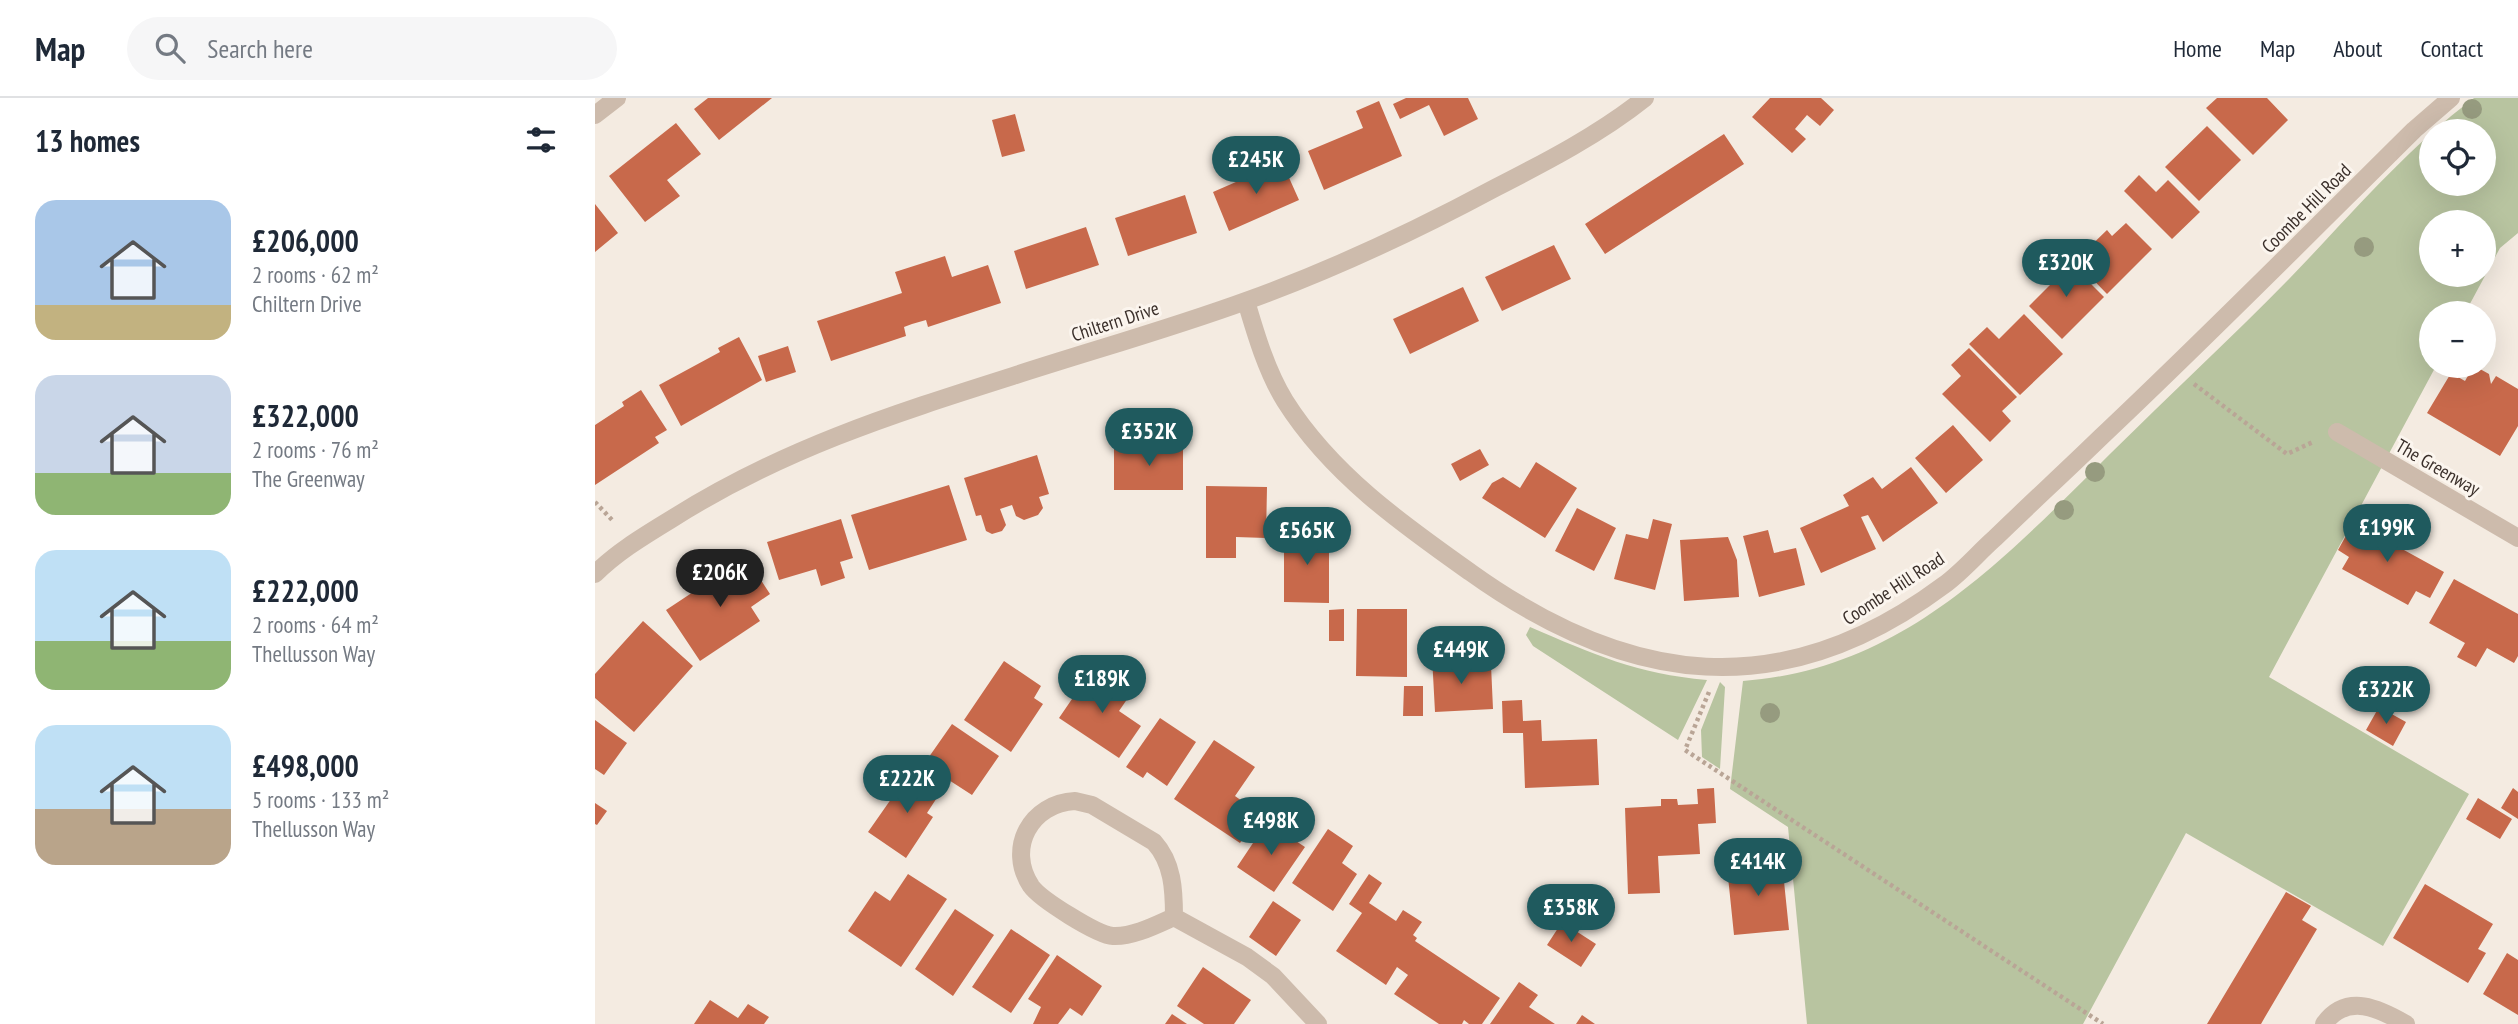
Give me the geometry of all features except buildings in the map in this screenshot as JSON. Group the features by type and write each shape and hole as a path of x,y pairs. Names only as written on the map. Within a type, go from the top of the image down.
{"street":[{"path":"595,115 617,98"},
{"name":"Chiltern Drive","path":"595,574 634,542 704,498 773,461 848,429 1246,302 1422,227 1521,175 1622,105 1645,98"},
{"name":"Coombe Hill Road","path":"1246,302 1257,339 1284,399 1327,457 1398,521 1486,584 1569,632 1619,650 1679,665 1718,669 1779,662 1820,653 1864,636 1946,584 2173,369 2414,130 2451,98"},
{"name":"The Greenway","path":"2337,432 2518,538"},
{"path":"1174,917 1171,876 1162,851 1154,842 1092,805 1075,801 1050,806 1026,828 1021,855 1033,889 1096,931 1113,936 1130,933 1174,917 1247,957 1273,976 1318,1024"},
{"path":"2324,1024 2337,1012 2359,1005 2378,1008 2406,1024"}],"path":[{"path":"2173,369 2287,454 2337,432"},
{"path":"1718,669 1685,750 2103,1024"}],"green space":[{"path":"2474,98 2518,98 2518,233 2500,248 2496,255 2496,210 2419,210 2419,287 2479,287 2471,301 2419,301 2419,378 2430,378 2269,677 2469,794 2383,946 2186,833 2083,1024 1807,1024 1788,827 1730,789 1743,681 1800,672 1853,655 1901,632 1947,603 2030,532 2245,323 2419,145 2419,196 2496,196 2496,119 2448,119"},
{"path":"1530,627 1637,668 1707,680 1678,740 1533,646 1526,635"},
{"path":"1720,682 1725,687 1720,769 1702,757 1701,730"}]}
